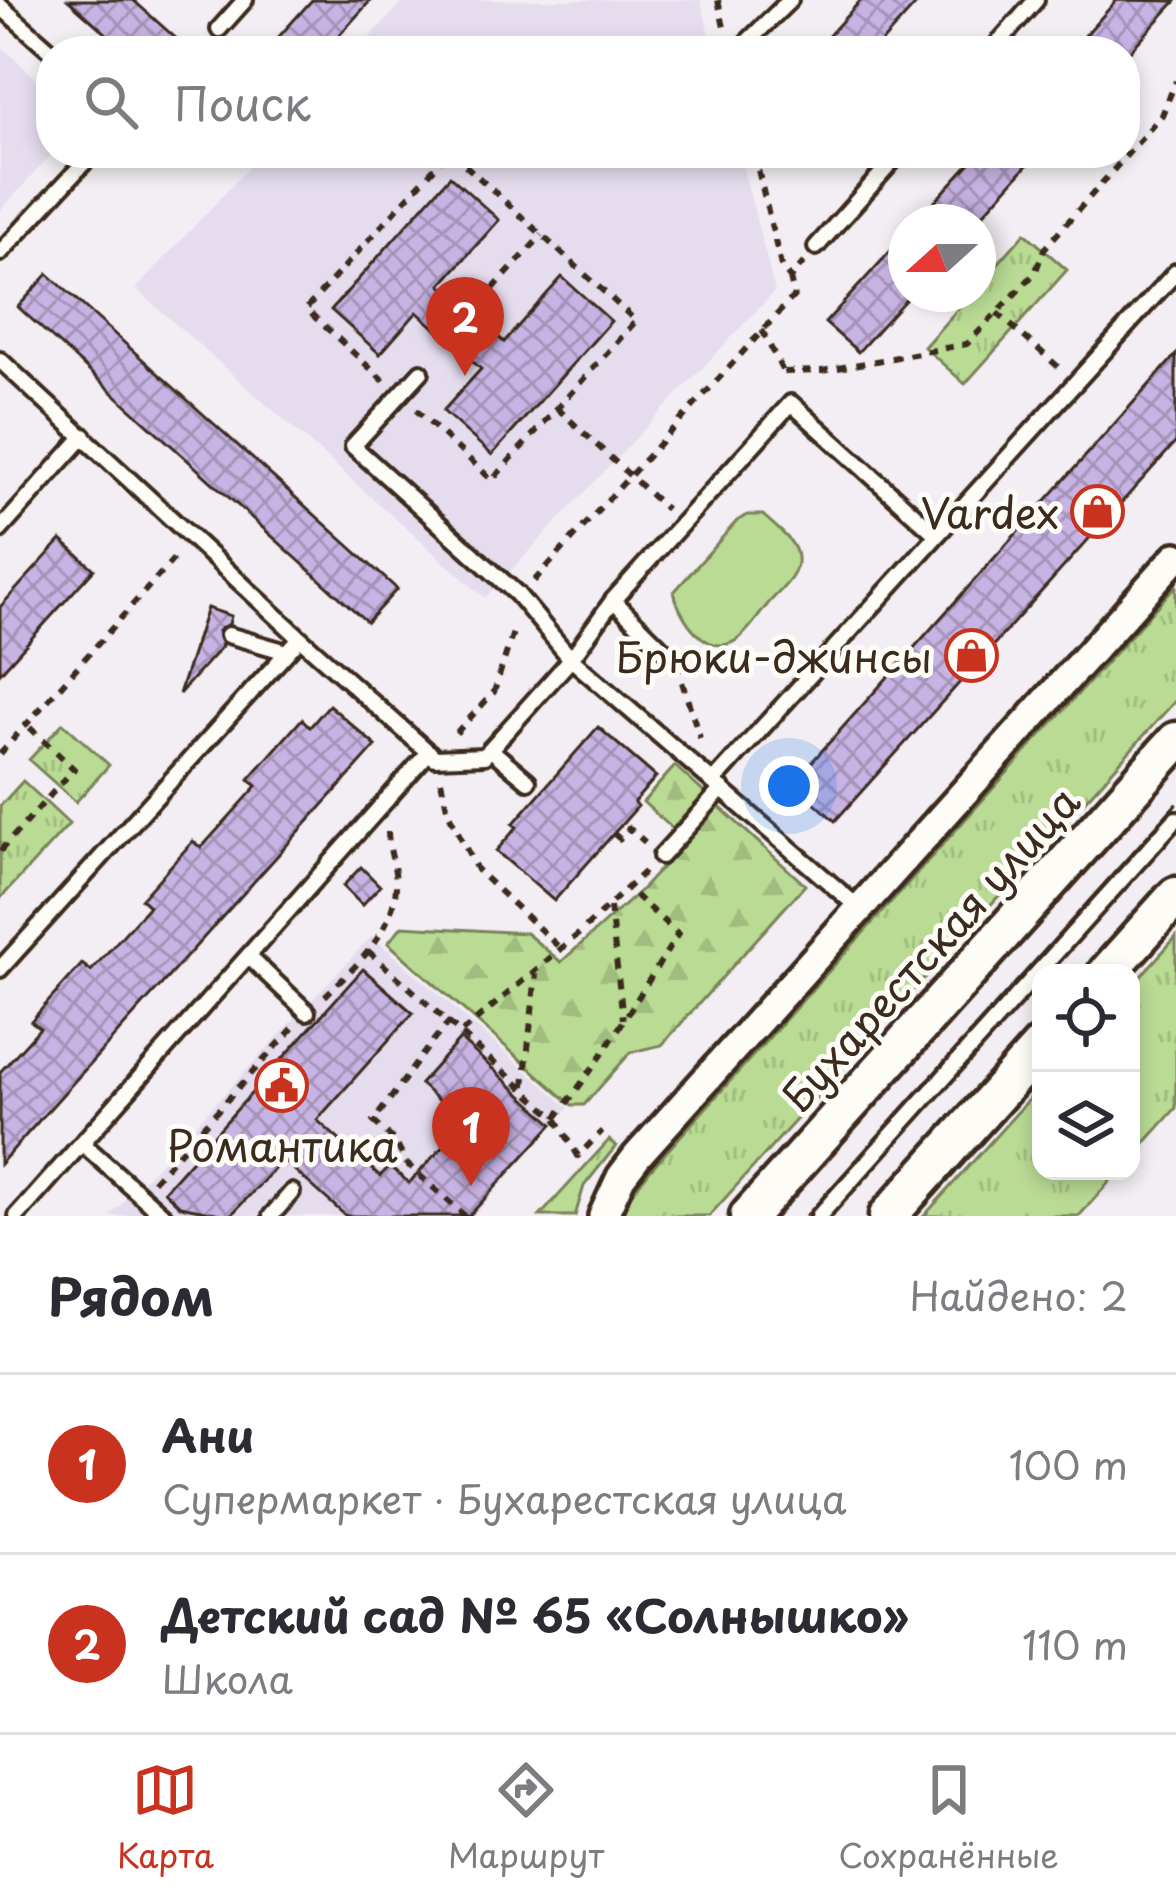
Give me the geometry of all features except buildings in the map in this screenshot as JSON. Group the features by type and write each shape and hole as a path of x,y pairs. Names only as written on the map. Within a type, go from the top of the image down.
{"main road":[{"name":"Бухарестская улица","path":"749,1216 1176,741"},
{"path":"1115,964 1176,896"},
{"path":"888,1216 1032,1056"}],"street":[{"path":"603,1216 637,1156 1176,556"}],"lane":[{"path":"219,29 245,0"},
{"path":"750,36 790,0"},
{"path":"1004,36 1036,0"},
{"path":"0,6 36,38"},
{"path":"0,253 79,168"},
{"path":"816,247 887,168"},
{"path":"661,856 717,785 1176,272"},
{"path":"0,360 432,755 484,756 571,658 613,600 791,403 937,536"},
{"path":"421,372 353,446 524,602 571,658 860,909"},
{"path":"0,530 84,436"},
{"path":"613,600 676,662"},
{"path":"228,635 287,652"},
{"path":"0,969 300,638"},
{"path":"490,749 528,782"},
{"path":"17,1216 432,755"},
{"path":"818,1216 1176,819"},
{"path":"248,956 307,1012"},
{"path":"82,1142 164,1216"},
{"path":"272,1216 292,1192"}],"path":[{"path":"718,0 729,36"},
{"path":"1140,140 1162,115 1176,82"},
{"path":"436,168 306,310 492,480 636,321 467,168"},
{"path":"561,949 477,870 448,812 432,755 494,692 533,583 794,296 781,266 758,168"},
{"path":"784,372 822,370 967,344 1035,273 1044,250 1116,168"},
{"path":"481,302 542,235"},
{"path":"790,278 816,247"},
{"path":"997,313 1056,364"},
{"path":"762,330 784,372 791,403"},
{"path":"557,409 682,524"},
{"path":"0,754 192,537"},
{"path":"676,662 717,785"},
{"path":"0,851 74,770 26,724"},
{"path":"614,833 620,839 629,828"},
{"path":"462,1033 661,856"},
{"path":"556,1118 678,934 627,888"},
{"path":"610,905 623,1023"},
{"path":"368,951 556,1118 578,1156 602,1130"},
{"path":"524,1088 536,970"},
{"path":"450,1021 416,1058 400,1088 373,1121 394,1141 406,1163 465,1216"}],"shaded area":[{"path":"405,0 701,0 709,36 371,36"},
{"path":"0,45 36,78 39,168 0,211"},
{"path":"248,168 743,168 775,291 485,598 136,289"},
{"path":"372,936 569,1108 473,1216 110,1216"}],"green space":[{"path":"1025,233 1067,270 965,384 924,347 955,312 996,312 996,266"},
{"path":"747,515 763,515 784,534 796,552 797,565 742,636 716,644 696,633 674,592"},
{"path":"1176,585 1176,700 709,1216 622,1216 629,1197 650,1170"},
{"path":"63,723 109,765 76,802 29,760"},
{"path":"675,766 805,885 662,1045 631,1052 584,1105 572,1105 388,943 402,926 526,933 561,962 641,890 686,841 643,802"},
{"path":"23,781 69,824 0,899 0,806"},
{"path":"1176,937 1176,1108 1140,1148 1140,1072 1140,977"},
{"path":"1032,1096 1032,1180 1111,1180 1079,1216 924,1216"},
{"path":"609,1140 616,1146 584,1186 575,1216 540,1216"}],"tram line":[{"path":"806,1216 1176,804"}],"place":[{"name":"Детский сад № 65 «Солнышко»","path":"465,376"},
{"name":"Vardex","path":"1098,511"},
{"name":"Брюки-джинсы","path":"971,655"},
{"name":"Романтика","path":"282,1085"},
{"name":"Ани","path":"471,1186"}]}
